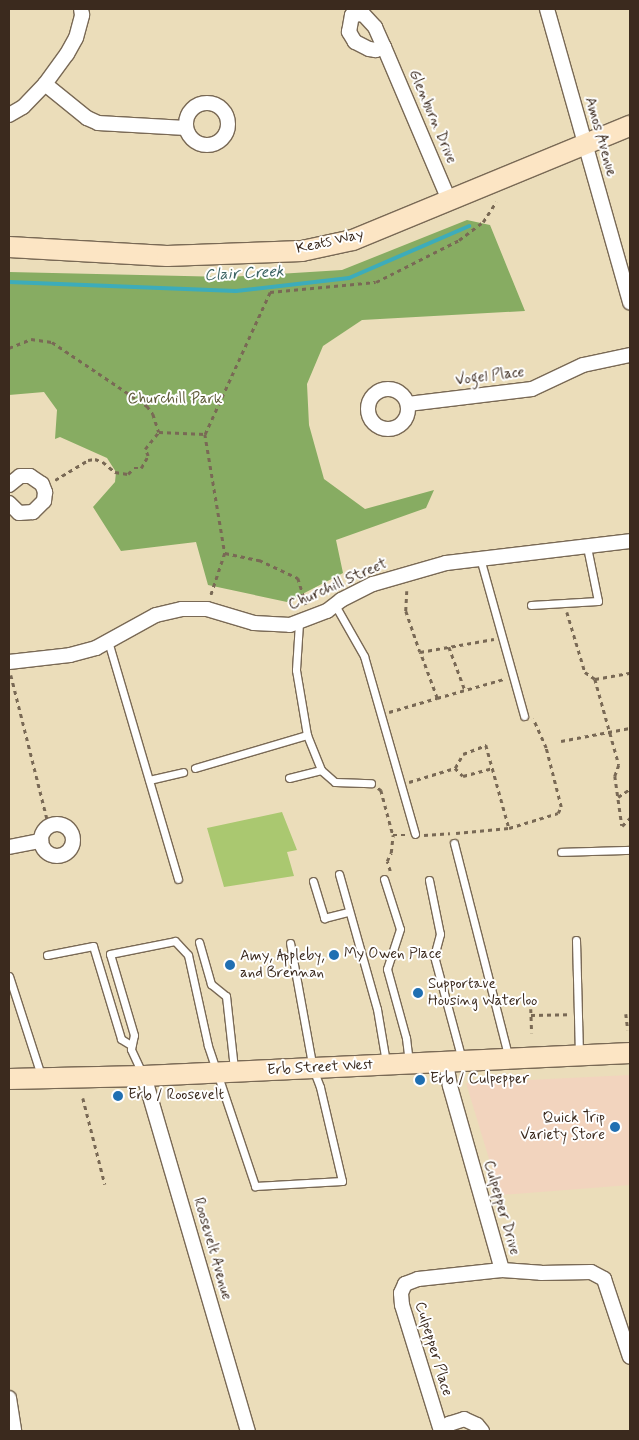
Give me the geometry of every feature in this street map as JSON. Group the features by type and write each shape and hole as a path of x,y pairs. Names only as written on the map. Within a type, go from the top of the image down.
{"street":[{"path":"9,115 23,107 45,84 67,54 76,38 82,15 80,9"},
{"name":"Amos Avenue","path":"547,9 630,303"},
{"name":"Glenburn Drive","path":"384,47 449,200"},
{"path":"45,84 87,118 98,122 186,128"},
{"name":"Keats Way","path":"9,247 167,256 302,250 354,240 630,126"},
{"name":"Vogel Place","path":"408,404 532,389 583,365 630,355"},
{"path":"9,485 16,478 26,475 36,478 43,486 44,501 33,512 19,513 9,503"},
{"name":"Churchill Street","path":"10,667 96,648 156,615 182,609 207,610 254,623 273,625 299,623 335,605 358,590 395,577 446,563 587,548 630,541"},
{"path":"57,824 70,830 73,838 72,847 63,855 51,855 45,850 41,841 43,832 49,826 57,824"},
{"path":"9,847 41,841"},
{"name":"Erb Street West","path":"9,1079 226,1073 630,1053"},
{"name":"Culpepper Drive","path":"454,1062 450,1086 502,1270 541,1273 591,1272 604,1279 630,1356"},
{"name":"Roosevelt Avenue","path":"144,1076 248,1431"},
{"name":"Culpepper Place","path":"482,1431 472,1421 464,1419 449,1424 442,1431 402,1305 400,1293 405,1284 418,1279 502,1270"},
{"path":"9,1398 14,1431"}],"lane":[{"path":"531,605 598,601 587,548"},
{"path":"480,558 524,716"},
{"path":"335,605 364,656 415,834"},
{"path":"299,623 296,670 307,735 321,770 335,782 371,783"},
{"path":"108,641 178,880"},
{"path":"195,768 307,735"},
{"path":"289,778 321,770"},
{"path":"149,780 183,772"},
{"path":"454,843 510,1060"},
{"path":"560,852 630,850"},
{"path":"339,874 348,912 377,1009 387,1065"},
{"path":"384,879 400,929 387,969 406,1038 410,1064"},
{"path":"429,880 440,934 434,956 454,1062"},
{"path":"313,881 324,918 348,912"},
{"path":"576,940 579,1056"},
{"path":"131,1046 134,1035 110,954 175,941 188,955 208,1046 226,1073"},
{"path":"199,942 211,984 226,996 226,1073 255,1186 342,1181 320,1087 313,1069 290,943"},
{"path":"47,955 93,946 121,1039 131,1046 144,1076"},
{"path":"9,976 42,1078"}],"path":[{"path":"212,595 225,553 205,434 270,292 376,282 459,240 483,222 496,202"},
{"path":"9,348 31,338 52,342 68,352 83,365 100,374 147,406 153,414 158,432"},
{"path":"158,432 205,434"},
{"path":"43,486 88,460 94,459 103,462 115,472 128,474 134,468 141,468 148,456 144,449 158,432"},
{"path":"225,553 259,560 298,578 306,605"},
{"path":"407,591 406,611 436,698"},
{"path":"565,603 585,672 595,679 619,765 615,776 622,826 630,818"},
{"path":"420,652 501,637"},
{"path":"449,647 465,690"},
{"path":"10,667 49,826"},
{"path":"595,679 630,673"},
{"path":"380,714 512,676"},
{"path":"415,834 433,835 509,828 558,813 561,807 546,748 532,717 524,716"},
{"path":"561,741 630,728"},
{"path":"400,784 455,768 463,754 486,744 509,828"},
{"path":"455,768 463,776 493,768"},
{"path":"371,783 381,790 393,835"},
{"path":"618,797 630,789"},
{"path":"531,1009 532,1034"},
{"path":"532,1015 578,1014"},
{"path":"626,1014 628,1030"},
{"path":"83,1098 106,1184"}],"shaded area":[{"path":"630,1075 630,1185 500,1195 466,1083"}],"green space":[{"name":"Churchill Park","path":"467,220 490,225 525,311 362,320 323,346 307,384 309,425 324,479 365,509 434,490 426,508 336,540 343,573 287,602 208,585 196,542 121,551 93,507 115,482 116,472 107,458 60,437 55,439 57,410 44,392 9,395 9,272 228,277 342,270"},
{"path":"282,812 297,850 287,852 294,876 224,887 207,828"}],"waterway":[{"name":"Clair Creek","path":"9,282 236,291 349,278 469,226"}],"place":[{"name":"My Owen Place","path":"334,955"},
{"name":"Amy, Appleby, and Brennan","path":"230,965"},
{"name":"Supportave Housing Waterloo","path":"418,993"},
{"name":"Erb / Culpepper","path":"420,1080"},
{"name":"Erb / Roosevelt","path":"118,1096"},
{"name":"Quick Trip Variety Store","path":"615,1127"}]}
